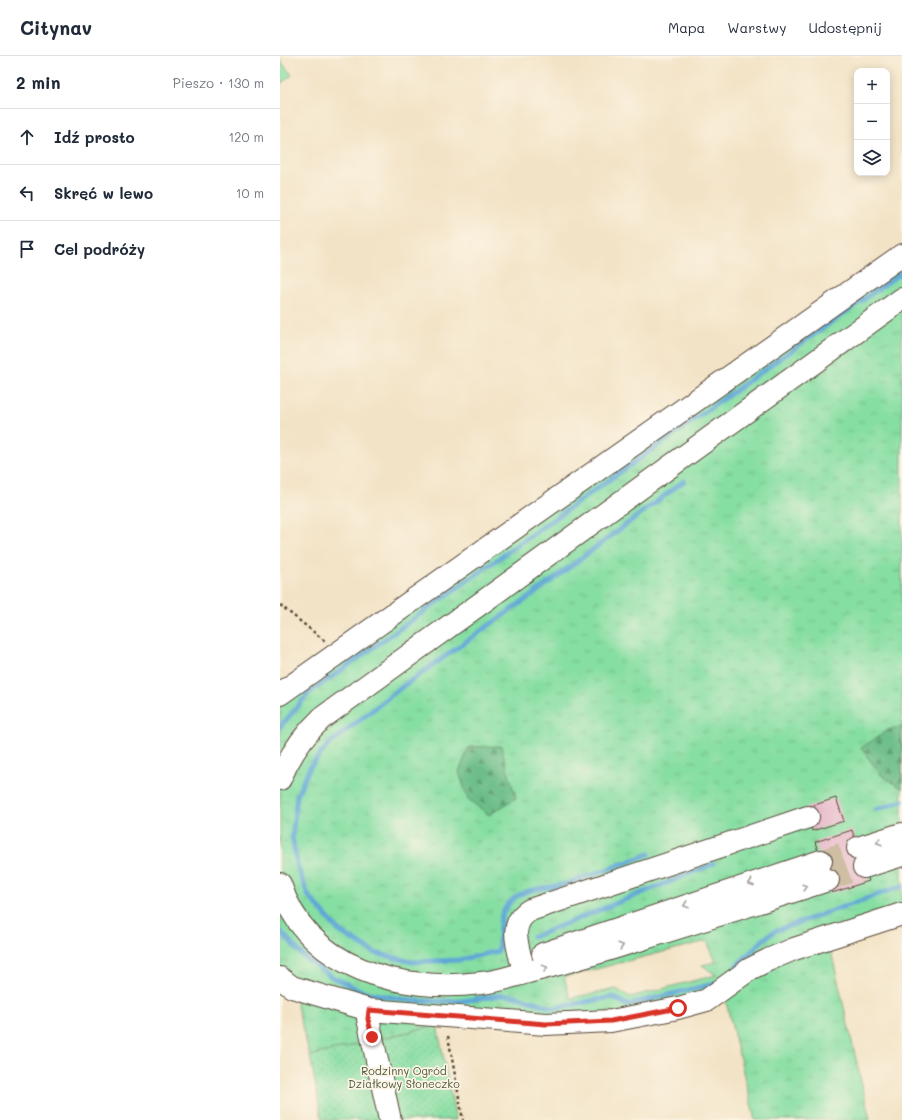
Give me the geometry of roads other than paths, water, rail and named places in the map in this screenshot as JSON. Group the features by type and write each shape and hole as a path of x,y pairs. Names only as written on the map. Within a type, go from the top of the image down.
{"main road":[{"path":"280,694 902,255"},
{"path":"280,779 293,750 322,718 902,299"},
{"path":"520,960 516,938 516,928 519,919 530,910 808,817"},
{"path":"902,834 861,858 902,854"},
{"path":"280,884 291,908 315,940 352,967 388,978 438,985 481,984 546,968 675,929 825,870 723,892 557,950 474,972 438,985"},
{"path":"280,978 292,987 369,1010 546,1024 611,1021 678,1008 708,1000 750,970 768,960 794,949 902,914"},
{"path":"369,1010 368,1019 390,1120"}],"waterway":[{"path":"280,727 309,693 902,272"},
{"path":"649,854 568,883 535,889 519,895 506,907 501,917 498,951 459,960 413,962 375,953 339,931 308,895 298,868 292,837 297,795 310,767 329,744 399,689 539,590 684,481"},
{"path":"875,810 902,801"},
{"path":"533,937 713,864"},
{"path":"736,966 764,939 775,931 902,886"},
{"path":"280,931 304,957 332,977 364,992 412,1001 462,1001 502,995 515,996 553,1008 613,997 627,1005 717,983"}],"tunnel":[{"path":"821,861 858,848"},
{"path":"828,880 864,867"}],"park label":[{"name":"Rodzinny Ogród Działkowy Słoneczko","path":"404,1077"}]}
